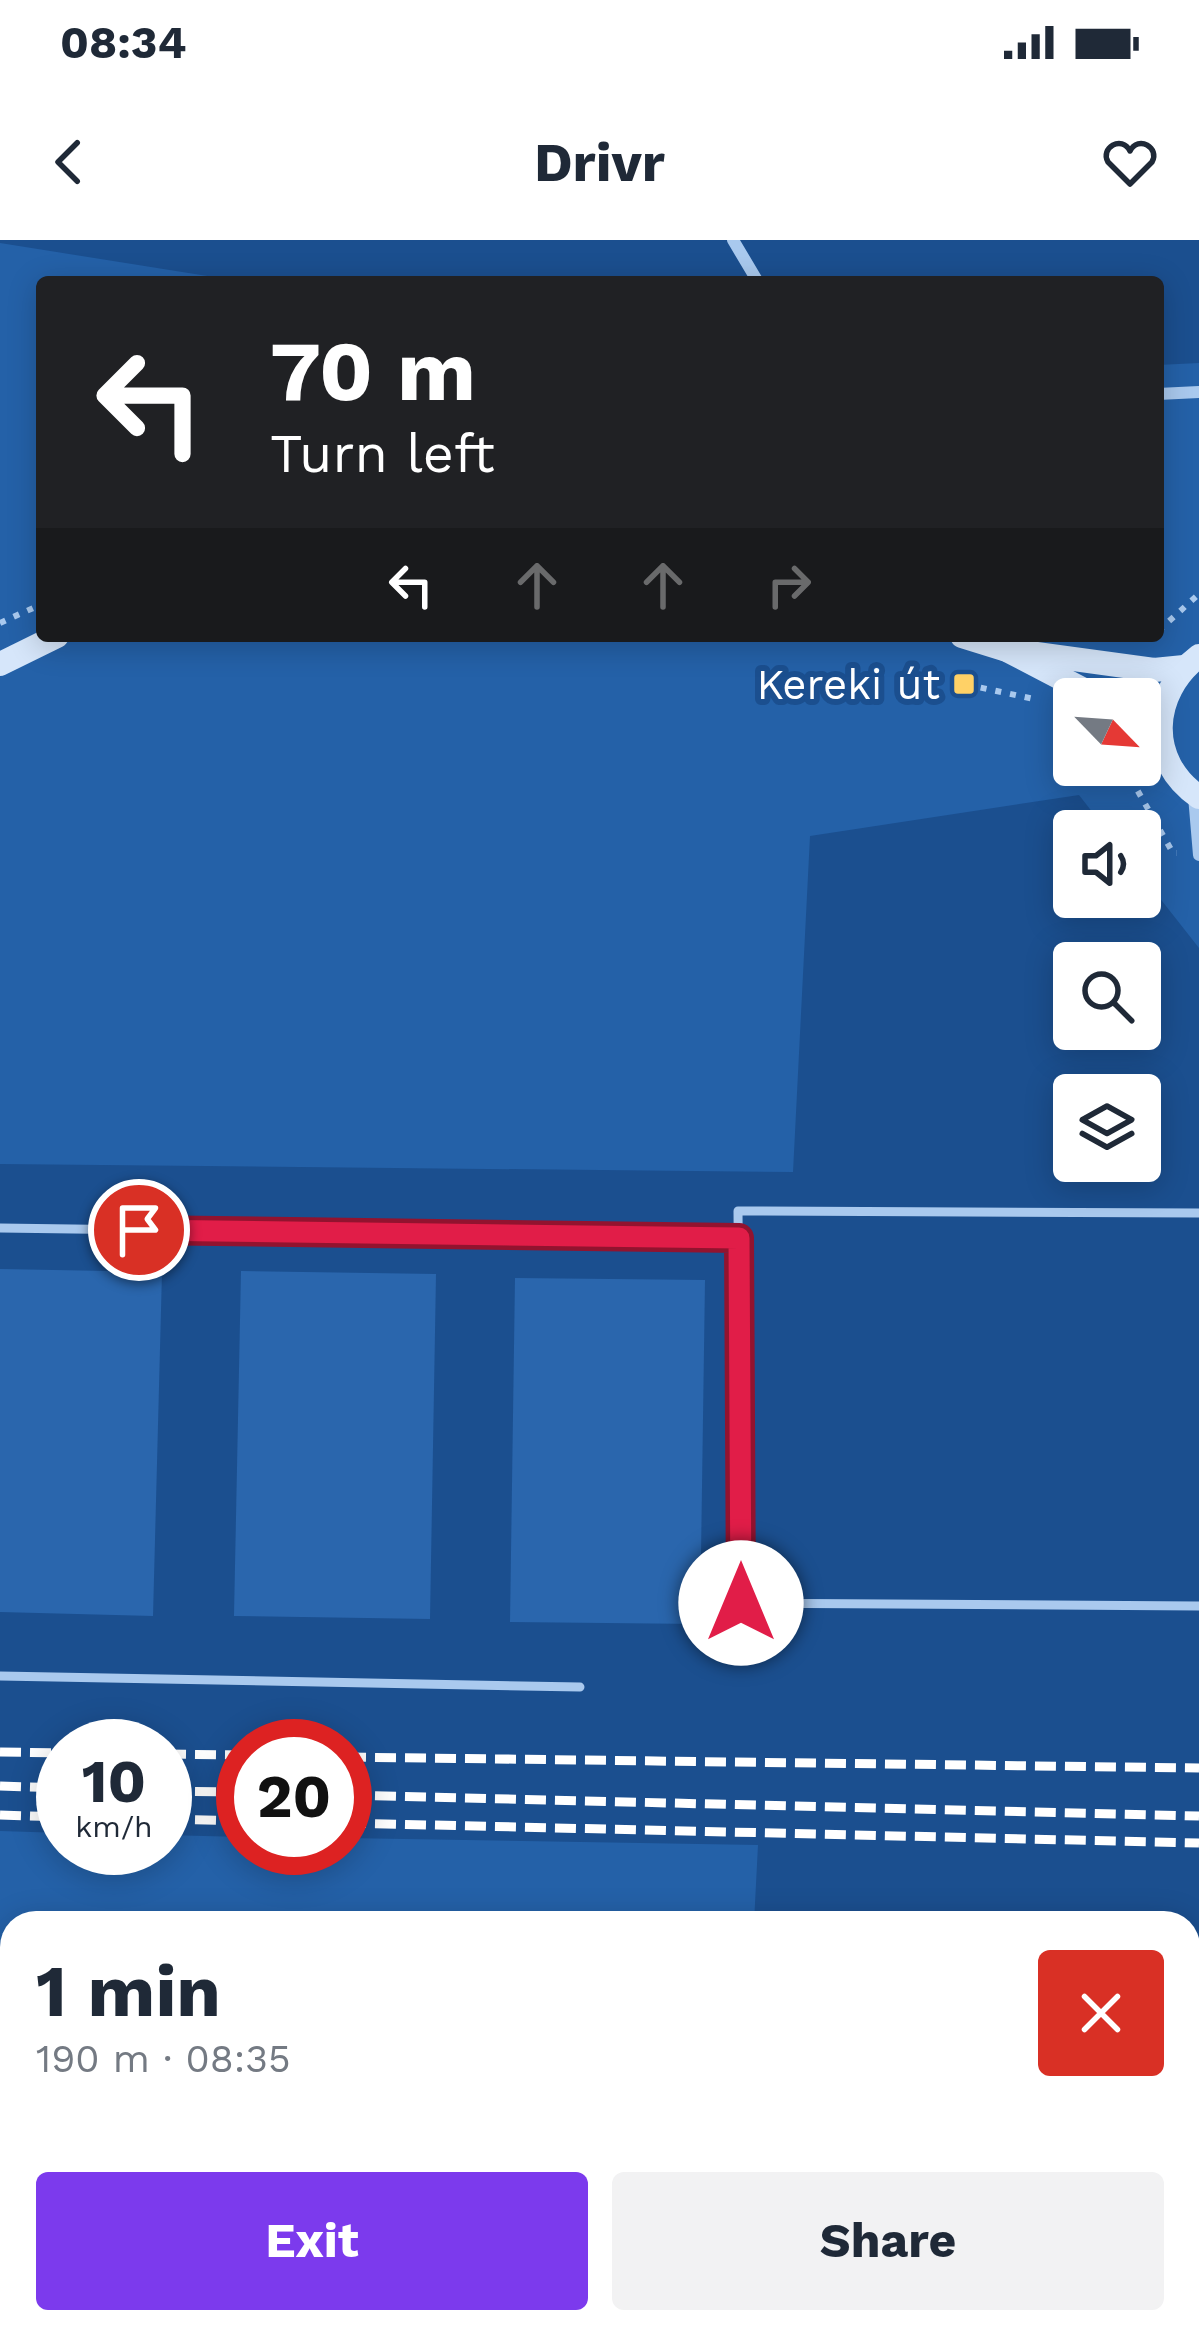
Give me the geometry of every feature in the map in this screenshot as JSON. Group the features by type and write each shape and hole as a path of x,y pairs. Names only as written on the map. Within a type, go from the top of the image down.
{"main road":[{"path":"0,664 45,642"},
{"path":"981,642 1007,650 1154,670 1192,662"},
{"path":"1007,650 1061,678"},
{"path":"1161,705 1192,662"},
{"path":"1161,751 1196,796"}],"street":[{"path":"734,240 755,276"},
{"path":"1164,394 1199,392"},
{"path":"1196,796 1199,855"}],"lane":[{"path":"1199,1213 738,1211 741,1603 1199,1606"},
{"path":"0,1228 739,1238"},
{"path":"0,1676 580,1687"}],"path":[{"path":"1164,626 1199,594"},
{"path":"0,623 36,607"},
{"path":"922,675 1042,700"},
{"path":"1136,786 1173,853 1199,855"}],"shaded area":[{"path":"0,243 207,276 36,276 36,642 1164,642 1164,365 1199,363 1199,948 1161,900 1161,810 1091,810 1079,795 810,836 793,1172 0,1164"},
{"path":"0,1831 36,1832 36,1875 192,1875 192,1836 216,1836 216,1875 372,1875 372,1838 758,1845 755,1911 0,1911"}],"building":[{"path":"0,1269 162,1272 153,1616 0,1612"},
{"path":"241,1271 436,1274 430,1619 234,1616"},
{"path":"515,1278 705,1280 700,1624 510,1622"}],"railway":[{"path":"0,1752 36,1753"},
{"path":"192,1754 216,1755"},
{"path":"372,1757 1199,1768"},
{"path":"0,1786 36,1787"},
{"path":"192,1791 216,1792"},
{"path":"372,1796 1199,1816"},
{"path":"0,1815 36,1816"},
{"path":"192,1820 216,1820"},
{"path":"372,1824 1199,1843"}],"place":[{"name":"Kereki út","path":"964,684"}],"route":[{"path":"139,1230 739,1238 741,1603"}]}
